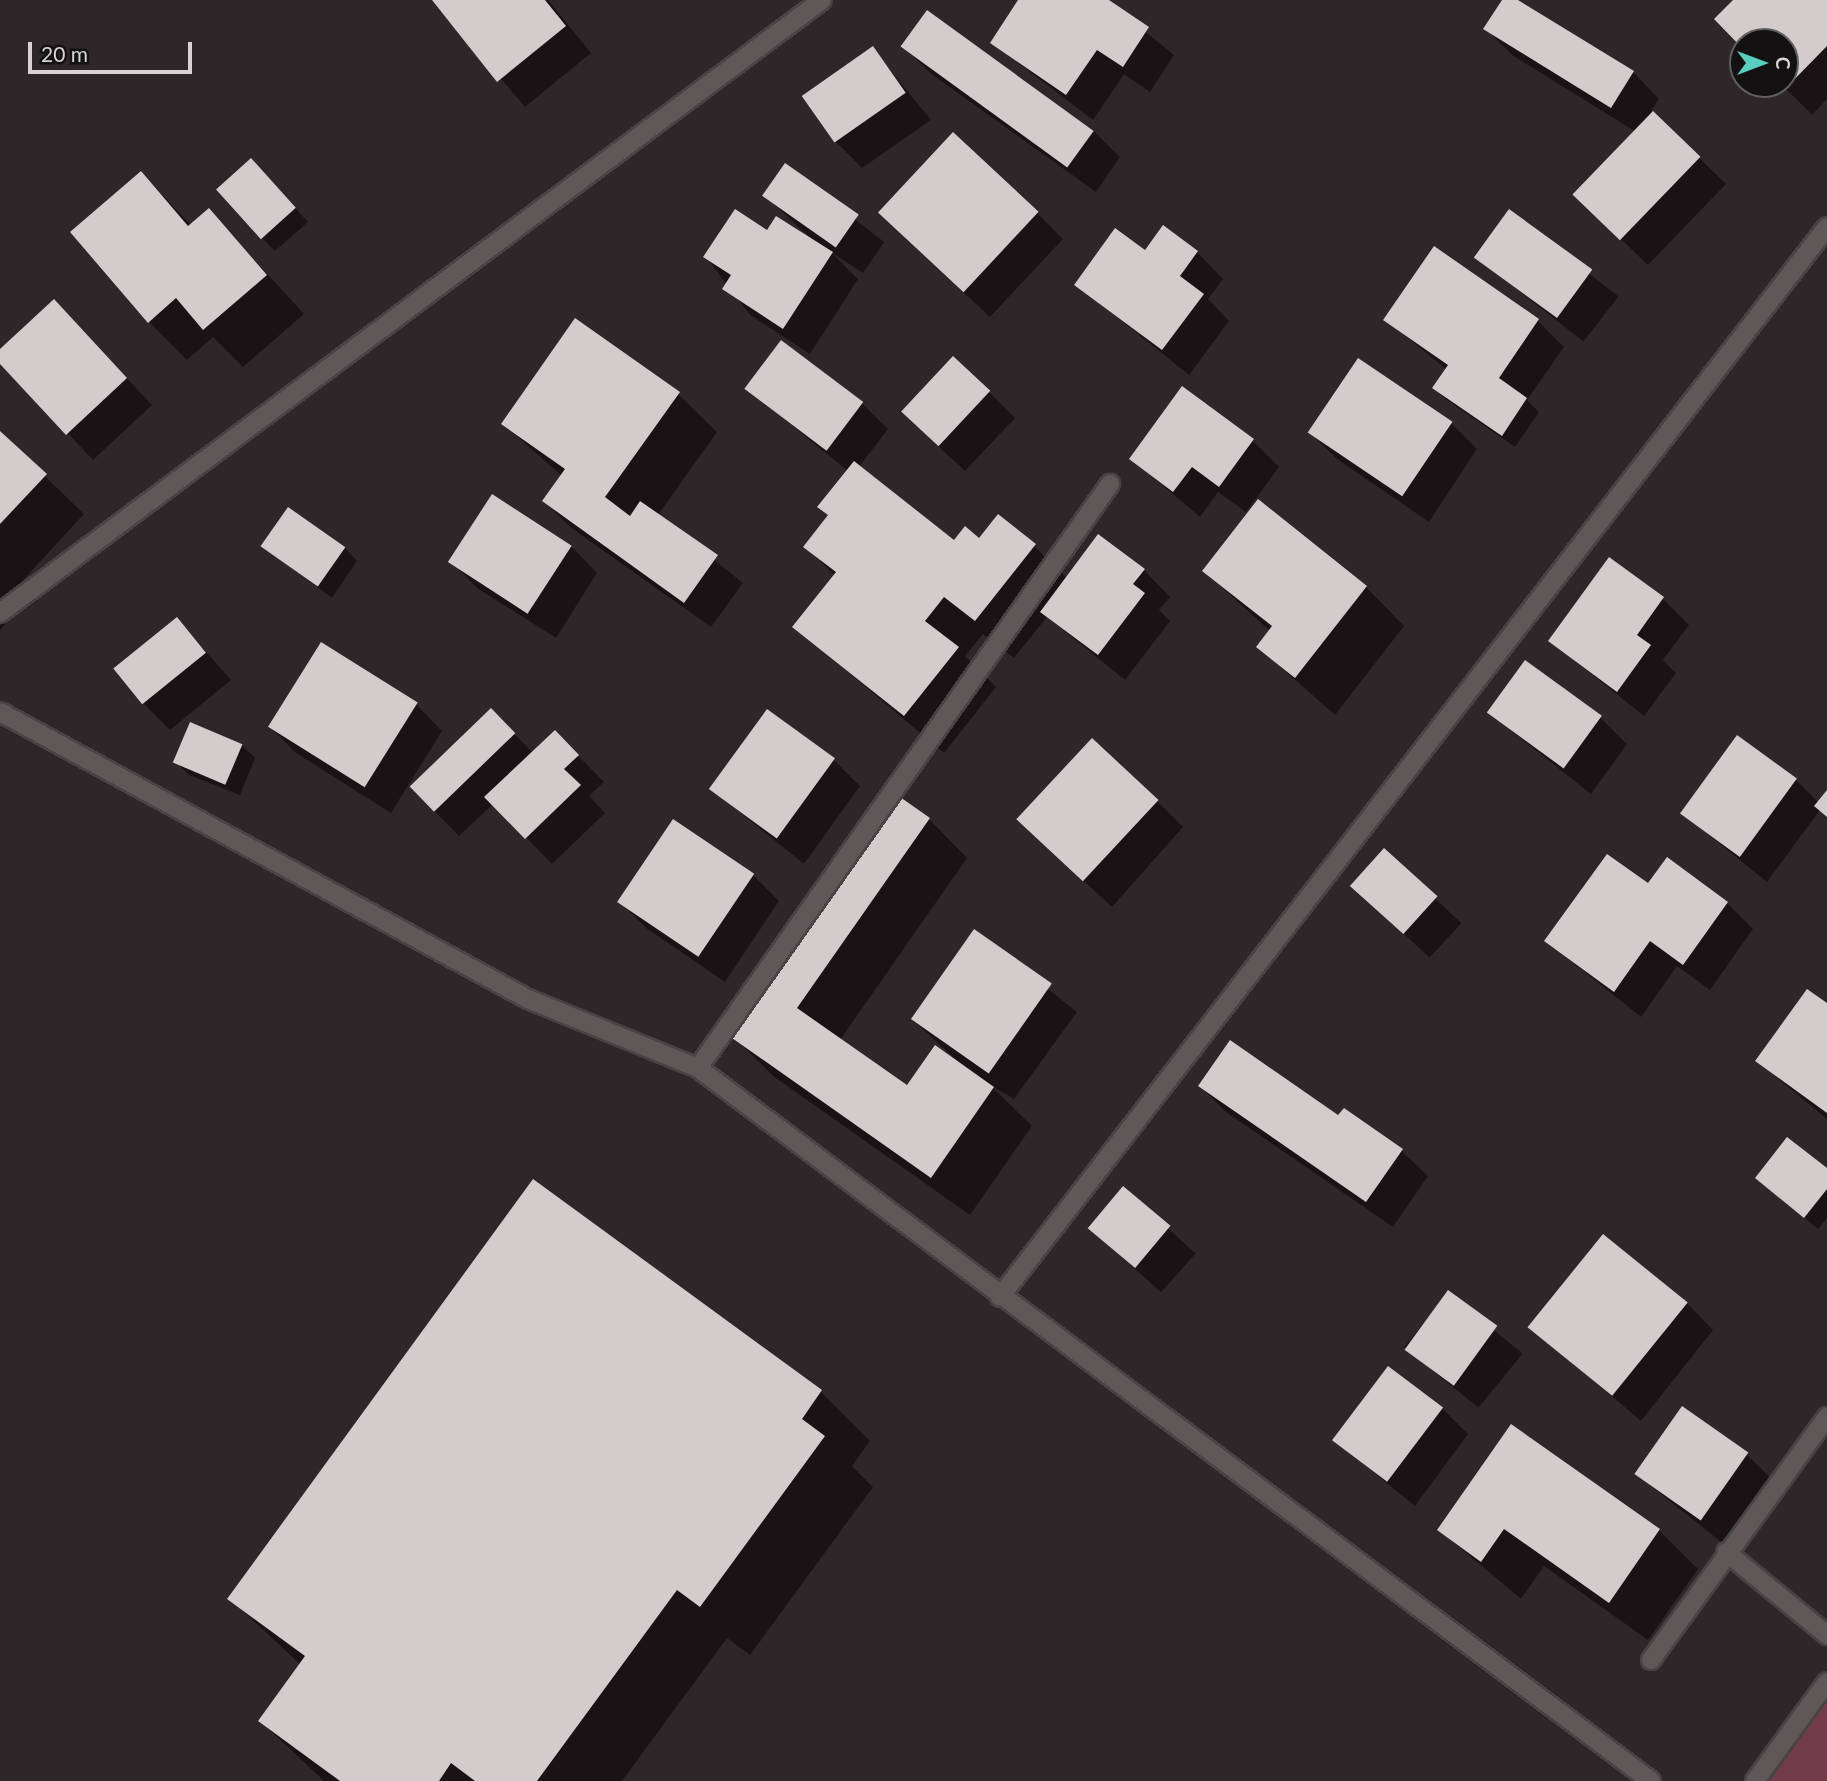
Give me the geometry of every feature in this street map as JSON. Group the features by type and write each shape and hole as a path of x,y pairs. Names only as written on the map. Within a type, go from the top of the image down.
{"street":[{"path":"0,613 821,0"},
{"path":"1000,1297 1827,227"},
{"path":"698,1068 1110,484"},
{"path":"0,712 528,999 698,1068 1000,1297 1651,1781"},
{"path":"1651,1660 1726,1552 1827,1417"},
{"path":"1726,1552 1827,1635"},
{"path":"1755,1781 1827,1682"}],"shaded area":[{"path":"1827,1701 1827,1781 1768,1781"}],"building":[{"path":"432,0 545,0 566,26 497,82"},
{"path":"1018,0 1109,0 1149,27 1123,67 1097,50 1066,95 990,43"},
{"path":"1502,0 1518,0 1634,71 1611,108 1483,29"},
{"path":"1733,0 1827,0 1827,46 1799,75 1799,28 1729,28 1729,35 1714,19"},
{"path":"927,10 1094,131 1067,167 901,46"},
{"path":"873,46 906,93 834,143 802,96"},
{"path":"1653,111 1700,157 1620,240 1572,194"},
{"path":"953,132 1039,212 964,292 878,212"},
{"path":"251,158 296,208 261,239 216,189"},
{"path":"785,163 859,215 836,247 762,196"},
{"path":"141,171 188,226 209,208 267,275 203,330 176,298 148,323 70,232"},
{"path":"735,209 767,230 776,216 833,252 783,329 722,289 731,275 703,257"},
{"path":"1509,209 1592,270 1557,318 1474,258"},
{"path":"1163,225 1198,251 1180,276 1204,294 1162,350 1074,285 1115,228 1145,250"},
{"path":"1434,246 1539,319 1499,378 1527,398 1502,436 1432,388 1448,365 1383,320"},
{"path":"54,299 127,378 66,435 0,364 0,349"},
{"path":"575,318 680,392 605,497 630,516 640,501 718,555 684,603 542,501 565,469 501,424"},
{"path":"781,340 863,402 827,451 744,389"},
{"path":"953,356 990,391 938,446 901,412"},
{"path":"1358,358 1453,422 1402,496 1308,433"},
{"path":"1182,386 1254,439 1219,487 1192,467 1173,492 1129,459"},
{"path":"0,431 47,474 0,524"},
{"path":"854,461 954,540 965,526 979,538 998,514 1036,544 975,621 944,597 925,621 959,647 904,716 792,627 836,572 803,547 828,515 817,507"},
{"path":"492,494 572,546 528,614 448,562"},
{"path":"1258,499 1367,586 1295,678 1256,647 1272,626 1202,571"},
{"path":"288,507 345,547 318,586 260,546"},
{"path":"1098,534 1145,569 1133,584 1145,593 1098,655 1040,612"},
{"path":"1609,557 1664,597 1637,635 1651,645 1617,692 1548,641"},
{"path":"177,617 206,653 142,704 113,669"},
{"path":"321,642 418,702 365,787 268,727"},
{"path":"1525,660 1602,716 1564,768 1487,713"},
{"path":"491,708 515,733 434,812 410,786"},
{"path":"767,709 835,758 777,838 709,789"},
{"path":"190,722 242,744 225,785 173,763"},
{"path":"555,730 579,755 564,769 581,785 525,839 484,797"},
{"path":"1737,735 1797,778 1740,857 1680,813"},
{"path":"1092,738 1159,800 1083,881 1016,819"},
{"path":"1827,790 1827,817 1814,806"},
{"path":"900,797 930,818 797,1008 907,1085 935,1045 994,1087 931,1178 732,1038"},
{"path":"673,819 754,874 698,957 617,902"},
{"path":"1384,848 1438,896 1403,934 1350,886"},
{"path":"1607,854 1648,883 1667,857 1728,902 1683,965 1650,941 1614,992 1544,941"},
{"path":"974,929 1052,983 989,1074 911,1019"},
{"path":"1807,989 1827,1003 1827,1113 1755,1061"},
{"path":"1230,1040 1338,1115 1344,1108 1403,1149 1366,1202 1198,1086"},
{"path":"1787,1137 1827,1168 1827,1189 1804,1218 1755,1178"},
{"path":"533,1179 822,1390 802,1419 825,1436 700,1607 677,1590 537,1781 475,1781 451,1763 439,1781 340,1781 258,1721 305,1656 227,1599"},
{"path":"1123,1186 1170,1226 1135,1268 1088,1228"},
{"path":"1603,1234 1688,1303 1612,1396 1527,1327"},
{"path":"1448,1290 1497,1326 1454,1386 1405,1350"},
{"path":"1388,1366 1443,1408 1387,1482 1332,1440"},
{"path":"1682,1406 1748,1452 1701,1520 1634,1474"},
{"path":"1511,1424 1660,1529 1609,1603 1504,1529 1481,1562 1437,1530"}]}
